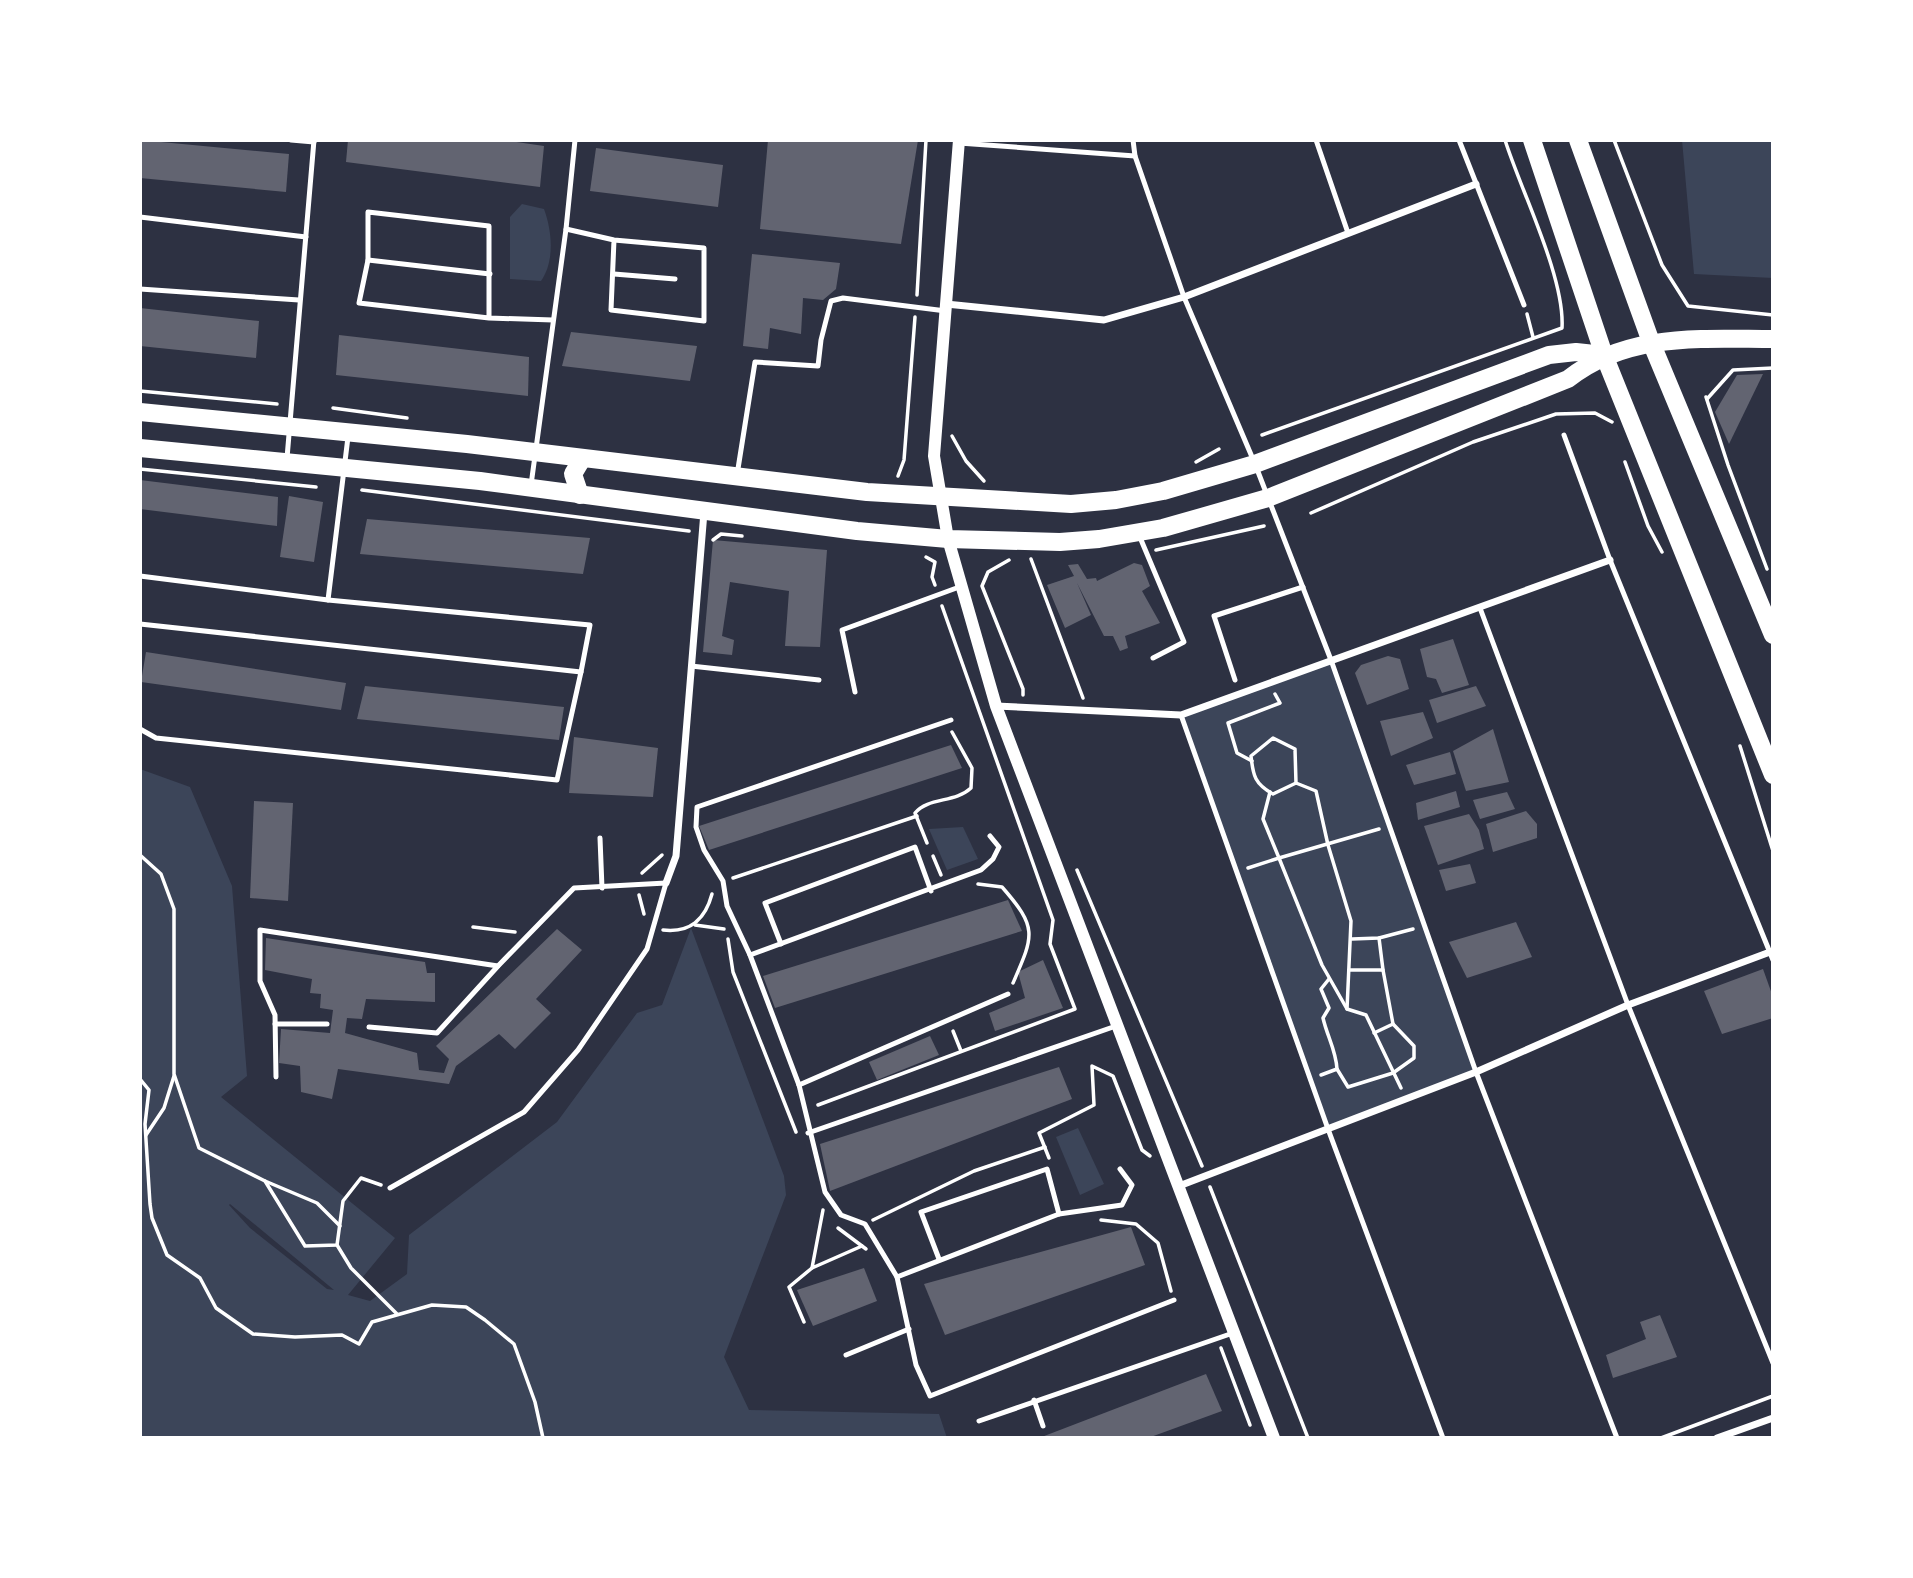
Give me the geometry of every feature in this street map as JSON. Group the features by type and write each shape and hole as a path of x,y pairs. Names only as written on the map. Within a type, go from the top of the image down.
{"main road":[{"path":"1532,140 1604,355 1773,775"},
{"path":"1578,140 1651,342 1773,635"},
{"path":"140,448 531,488 757,520 948,540 1059,542 1138,533 1268,498 1568,379 1604,355 1651,342 1773,339"},
{"path":"140,412 940,498 1035,503 1116,500 1163,491 1255,464 1549,355 1576,352 1604,355"},
{"path":"580,495 573,474 582,459"}],"street":[{"path":"959,141 934,456 948,540 996,706 1274,1438"},
{"path":"946,308 1104,320 1184,297 1476,184"},
{"path":"666,883 676,856 704,512"},
{"path":"996,706 1181,715 1610,560"},
{"path":"1179,1186 1476,1072 1628,1005 1771,956"},
{"path":"1717,1438 1773,1418"}],"lane":[{"path":"286,464 314,141 291,140"},
{"path":"531,488 566,229 575,140"},
{"path":"1133,140 1135,156 1184,297 1255,464 1331,660 1476,1072 1618,1438"},
{"path":"1316,140 1348,233"},
{"path":"1459,140 1524,305"},
{"path":"959,141 1135,156"},
{"path":"489,318 489,226 368,212 368,260 359,303 489,318 553,320"},
{"path":"140,217 306,237"},
{"path":"566,229 614,240 704,248 704,321 611,310 614,240"},
{"path":"368,260 490,274"},
{"path":"614,274 675,279"},
{"path":"140,289 299,300"},
{"path":"737,477 755,362 818,366 831,300 844,298 946,308"},
{"path":"328,600 348,434"},
{"path":"1564,435 1610,560 1771,956"},
{"path":"1138,533 1184,642 1153,658"},
{"path":"140,576 328,600 590,625 556,780 156,738 140,729"},
{"path":"855,692 842,630 962,586"},
{"path":"1235,680 1214,616 1303,587"},
{"path":"1480,608 1628,1005 1773,1363"},
{"path":"140,624 580,672"},
{"path":"691,666 819,680"},
{"path":"1181,715 1328,1129 1443,1438"},
{"path":"951,720 697,807 696,827 704,850 723,881 727,906 750,955 799,1085 808,1133 825,1192 841,1215 866,1224 897,1277 916,1365 930,1396 1174,1300"},
{"path":"750,955 931,891 981,870 993,859 999,846 990,836"},
{"path":"600,838 602,888"},
{"path":"781,944 765,903 915,847 931,891"},
{"path":"369,1027 437,1033 574,888 666,883 647,949 578,1050 524,1112 390,1188"},
{"path":"276,1077 275,1016 260,981 260,930 498,966"},
{"path":"799,1085 949,1022 1008,994"},
{"path":"275,1024 327,1024"},
{"path":"808,1133 1119,1025"},
{"path":"939,1259 921,1212 1047,1169 1059,1214"},
{"path":"897,1277 1059,1214 1122,1205 1132,1185 1121,1169"},
{"path":"846,1355 909,1329"},
{"path":"979,1421 1233,1333"},
{"path":"1034,1400 1043,1426"}],"path":[{"path":"1262,435 1562,328 1563,309 1538,227 1505,140"},
{"path":"1614,140 1662,265 1688,306 1773,315"},
{"path":"1524,305 1534,338"},
{"path":"1772,580 1728,465 1707,398 1732,370 1773,368"},
{"path":"140,391 277,404"},
{"path":"333,408 368,413"},
{"path":"1311,513 1485,438 1556,414 1595,413"},
{"path":"1190,465 1219,449"},
{"path":"966,461 989,486"},
{"path":"140,469 316,487"},
{"path":"362,490 691,531"},
{"path":"1031,559 1088,710"},
{"path":"818,1105 1075,1009 1050,944 1053,920 932,577 935,562"},
{"path":"982,586 1023,689 1022,707"},
{"path":"1252,761 1237,753 1228,723 1280,703 1269,683"},
{"path":"945,885 915,813 921,806 961,798 971,788 972,768 952,736 951,720"},
{"path":"1296,783 1296,750 1273,738 1251,755 1258,785 1273,794 1296,783 1316,791 1328,845 1351,921 1347,1009"},
{"path":"1270,792 1264,819 1329,978 1347,1009 1366,1015 1398,1081"},
{"path":"723,881 917,816"},
{"path":"1236,872 1390,826"},
{"path":"140,855 161,874 174,909 174,1074 164,1108 146,1136"},
{"path":"1073,860 1205,1176 1308,1438"},
{"path":"964,877 981,885 1002,887 1029,923 1028,948 1008,994"},
{"path":"695,925 726,929 733,972 792,1120"},
{"path":"1351,939 1379,938 1425,926"},
{"path":"473,927 518,932 524,939"},
{"path":"1329,978 1321,989 1329,1008 1323,1018 1328,1038 1336,1052 1337,1069 1348,1087 1393,1073 1414,1058 1414,1046 1393,1024 1379,938"},
{"path":"1349,970 1383,970"},
{"path":"949,1022 961,1051"},
{"path":"1374,1032 1393,1024"},
{"path":"1054,1169 1039,1133 1094,1105 1092,1066"},
{"path":"1310,1079 1337,1069"},
{"path":"174,1074 199,1147 265,1181 317,1203 340,1226"},
{"path":"140,1079 149,1090 146,1136 152,1218 167,1255 200,1278 216,1308 253,1334 295,1338 342,1335 359,1344 372,1322 432,1305 466,1307 514,1344 535,1402 543,1438"},
{"path":"866,1224 974,1171 1045,1147"},
{"path":"390,1188 361,1178 343,1201 337,1245 351,1268 398,1315"},
{"path":"265,1181 305,1246 337,1245"},
{"path":"812,1268 824,1209"},
{"path":"1075,1212 1109,1223 1136,1224 1158,1243 1174,1300"},
{"path":"804,1322 789,1287 812,1268 862,1246"},
{"path":"1221,1349 1250,1425"},
{"path":"1661,1438 1773,1396"}],"shaded area":[{"path":"1682,140 1773,142 1773,278 1694,274"},
{"path":"522,204 544,209 547,218 550,255 541,281 510,279 510,217"},
{"path":"1331,660 1476,1072 1328,1129 1181,715"},
{"path":"140,769 190,787 232,886 247,1076 221,1097 395,1238 348,1295 370,1301 407,1274 409,1235 557,1122 637,1013 662,1005 691,928 784,1176 786,1195 724,1357 749,1410 939,1414 947,1438 140,1438","holes":["230,1204 334,1290 327,1289 250,1228"]},
{"path":"963,827 978,859 947,870 929,829"},
{"path":"1078,1128 1104,1184 1080,1195 1056,1137"}],"building":[{"path":"140,140 289,154 286,192 140,178"},
{"path":"348,140 502,140 544,146 540,187 346,162"},
{"path":"768,140 918,140 901,244 760,229"},
{"path":"596,148 723,165 718,207 590,191"},
{"path":"752,254 840,263 836,289 823,300 803,298 801,334 770,328 768,349 743,346"},
{"path":"140,308 259,321 256,358 140,346"},
{"path":"571,332 697,346 690,381 562,366"},
{"path":"339,335 529,357 528,396 336,375"},
{"path":"1763,374 1729,444 1715,412 1737,375"},
{"path":"140,480 278,497 277,526 140,509"},
{"path":"289,496 323,502 314,562 280,557"},
{"path":"367,519 590,538 583,574 360,554"},
{"path":"713,540 827,550 820,647 785,646 789,591 730,582 722,636 734,640 732,655 703,652"},
{"path":"1134,563 1142,565 1150,586 1142,591 1160,623 1125,636 1128,648 1120,651 1113,636 1104,636 1077,583 1091,615 1065,628 1047,585 1074,576 1068,565 1078,564 1087,579 1096,578 1097,581"},
{"path":"1453,639 1469,685 1442,693 1436,679 1427,677 1420,649"},
{"path":"146,652 346,683 341,710 141,682"},
{"path":"1388,656 1400,659 1409,689 1367,705 1355,673 1361,665"},
{"path":"365,686 564,707 559,740 357,719"},
{"path":"1476,686 1486,706 1437,723 1429,700"},
{"path":"1423,712 1433,738 1391,756 1380,721"},
{"path":"1493,729 1509,782 1466,791 1453,751"},
{"path":"574,737 658,748 653,797 569,793"},
{"path":"951,745 962,768 709,850 699,826"},
{"path":"1450,752 1456,774 1414,785 1406,765"},
{"path":"1456,791 1460,807 1418,820 1416,803"},
{"path":"1507,792 1515,809 1480,819 1473,800"},
{"path":"254,801 293,803 288,901 250,898"},
{"path":"1526,811 1537,824 1537,838 1493,852 1486,824"},
{"path":"1469,814 1479,830 1484,849 1438,865 1424,826"},
{"path":"1470,864 1476,883 1446,891 1439,870"},
{"path":"1008,900 1022,931 775,1008 763,976"},
{"path":"1516,922 1532,957 1467,978 1449,942"},
{"path":"557,929 582,950 536,999 551,1013 515,1049 499,1034 456,1066 449,1084 338,1069 332,1099 301,1092 300,1066 279,1063 281,1029 330,1033 333,1010 320,1008 321,994 310,993 312,979 265,970 266,938 425,962 427,973 435,973 435,1002 366,999 362,1019 347,1018 345,1033 417,1053 419,1070 444,1073 449,1059 436,1046"},
{"path":"1043,960 1063,1008 995,1031 989,1013 1025,998 1018,972"},
{"path":"1763,969 1773,997 1773,1018 1722,1034 1704,991"},
{"path":"930,1036 939,1055 877,1080 869,1062"},
{"path":"1059,1067 1072,1099 830,1191 820,1144"},
{"path":"1131,1227 1145,1265 945,1335 924,1284"},
{"path":"864,1268 877,1301 813,1326 797,1290"},
{"path":"1660,1315 1677,1357 1613,1378 1606,1355 1646,1339 1640,1322"},
{"path":"1206,1374 1222,1411 1148,1438 1039,1438"}]}
